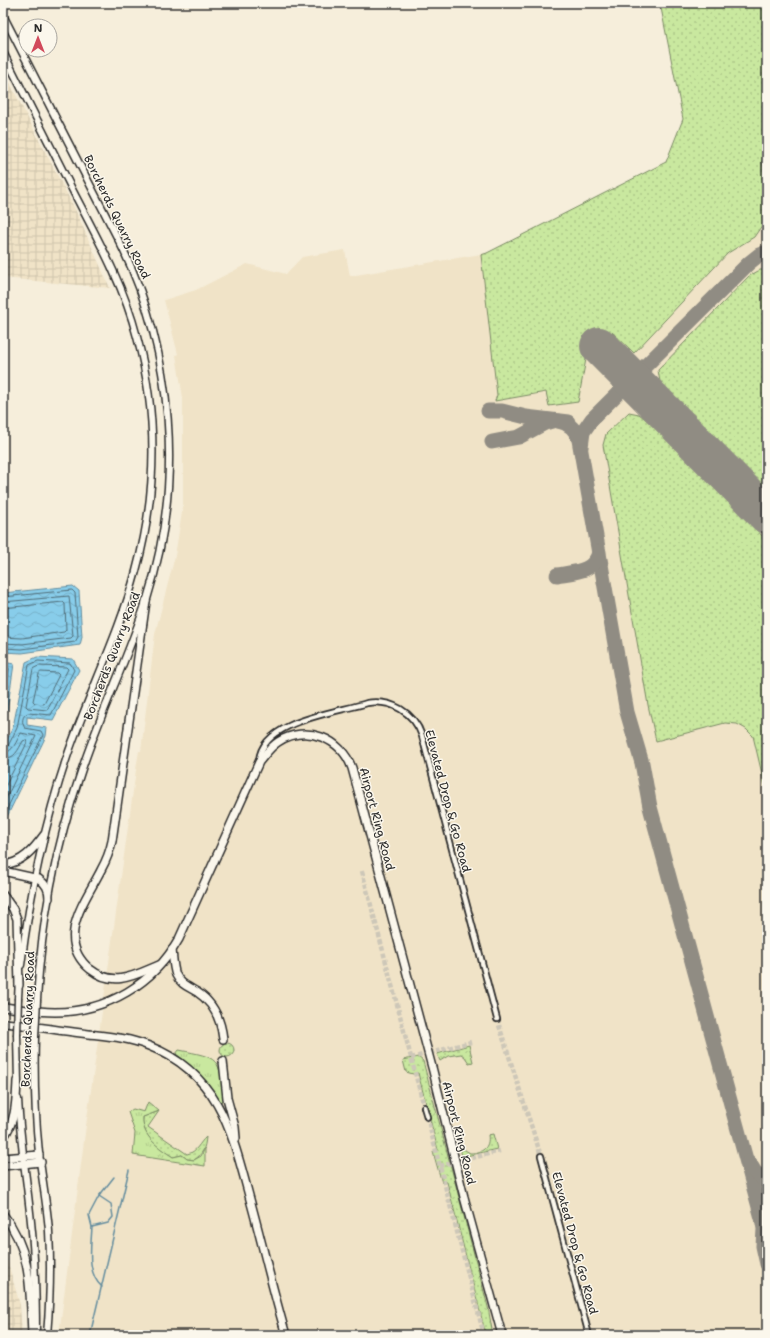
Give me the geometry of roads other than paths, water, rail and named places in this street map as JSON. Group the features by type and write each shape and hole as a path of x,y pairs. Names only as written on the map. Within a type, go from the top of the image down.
{"main road":[{"name":"Borcherds Quarry Road","path":"3,15 123,250 141,292 157,344 167,403 170,441 166,518 160,552 146,601 80,774 58,855 49,898 41,954 35,1037 35,1077 40,1158 48,1217 50,1254 50,1299 47,1335"},
{"name":"Borcherds Quarry Road","path":"3,52 120,284 133,321 141,351 148,389 152,427 153,458 148,520 142,550 118,624 67,758 51,809 34,878 26,924 18,998 18,1081 22,1156 34,1256 36,1335"},
{"path":"146,601 112,839 106,862 78,914 74,932 75,945 82,959 89,968 101,975 115,978 131,977 161,965"},
{"name":"Airport Ring Road","path":"3,1006 45,1012 79,1010 111,1001 140,984 161,965 181,935 259,762 270,748 282,739 296,734 319,736 332,742 343,752 351,765 433,1071 464,1197 502,1335"},
{"path":"3,866 16,862 28,855 36,847 44,835"},
{"path":"3,871 39,879 45,884 48,890 49,898"},
{"path":"3,895 13,909 17,920 19,985"},
{"path":"172,950 173,966 176,975 184,985 201,995 213,1008 220,1020 223,1039"},
{"path":"5,1023 126,1039 148,1045 180,1064 195,1076 210,1092 220,1108 236,1147 286,1335"},
{"path":"223,1061 226,1098 235,1127 236,1147"},
{"path":"3,1138 10,1128 14,1116 18,1081"},
{"path":"3,1158 22,1156 40,1158"},
{"path":"3,1166 24,1164 40,1158"},
{"path":"3,1214 19,1240 28,1268 32,1335"}],"street":[{"name":"Elevated Drop & Go Road","path":"259,762 261,752 269,740 280,730 290,724 366,703 385,703 402,710 411,717 422,736 497,1019"},
{"path":"424,1107 427,1117"},
{"name":"Elevated Drop & Go Road","path":"541,1156 589,1335"}],"water":[{"path":"73,586 79,591 82,637 80,645 22,653 3,652 3,593"},
{"path":"37,657 73,659 79,670 53,720 27,717 27,725 47,728 46,736 5,821 3,822 3,748 13,727 26,662"},
{"path":"3,662 14,664 5,725 3,729"}],"waterway":[{"path":"90,1335 129,1170"},
{"path":"92,1227 89,1215 99,1196 114,1177"},
{"path":"99,1196 111,1204 113,1217 108,1223 92,1227 92,1267 94,1275 102,1287"}],"tunnel":[{"path":"362,871 424,1107"},
{"path":"497,1019 541,1156"},
{"path":"411,1058 471,1042"},
{"path":"427,1117 484,1335"},
{"path":"440,1166 500,1151"}]}
